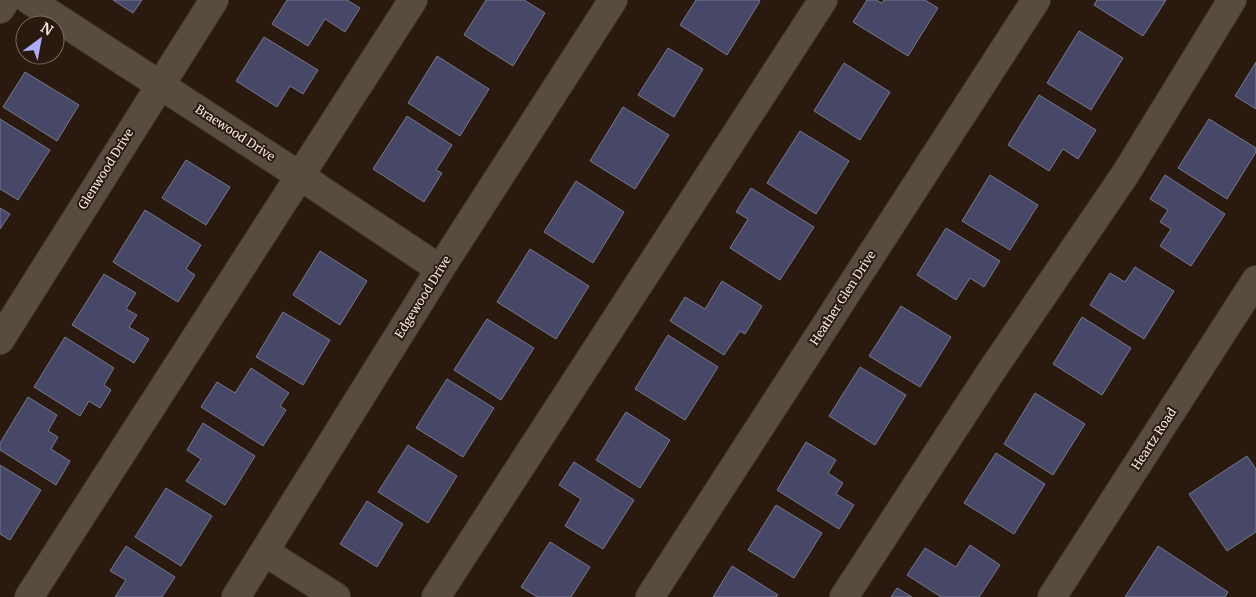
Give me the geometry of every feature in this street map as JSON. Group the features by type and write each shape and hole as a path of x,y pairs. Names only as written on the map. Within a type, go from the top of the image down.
{"street":[{"path":"0,9 6,0"},
{"name":"Braewood Drive","path":"29,0 440,269"},
{"name":"Glenwood Drive","path":"0,340 214,0"},
{"path":"29,597 413,0"},
{"name":"Edgewood Drive","path":"236,597 440,269 613,0"},
{"path":"436,597 824,0"},
{"path":"844,597 990,373 1126,173 1232,0"},
{"name":"Heather Glen Drive","path":"650,597 1028,3"},
{"name":"Heartz Road","path":"1052,597 1251,298"},
{"path":"265,552 336,597"}],"building":[{"path":"113,0 142,0 133,13"},
{"path":"287,0 347,0 360,8 345,32 325,19 308,46 272,24"},
{"path":"486,0 524,0 545,13 513,66 464,35"},
{"path":"696,0 760,1 727,55 680,25"},
{"path":"867,0 876,0 882,3 884,0 925,0 938,8 908,56 853,22"},
{"path":"1097,0 1166,0 1143,36 1094,5"},
{"path":"1079,31 1123,58 1091,110 1047,83"},
{"path":"264,37 318,70 303,94 290,86 277,107 236,81"},
{"path":"668,48 703,69 674,117 638,95"},
{"path":"437,56 489,89 460,136 408,103"},
{"path":"1256,62 1256,109 1235,96"},
{"path":"844,63 890,92 860,140 814,111"},
{"path":"25,72 79,105 57,141 3,107"},
{"path":"1039,95 1096,130 1078,159 1063,149 1049,171 1008,145"},
{"path":"623,107 669,135 635,189 590,161"},
{"path":"407,116 452,145 436,170 442,173 424,202 373,169"},
{"path":"0,119 50,150 18,200 0,189"},
{"path":"1209,119 1256,148 1256,152 1227,199 1178,168"},
{"path":"800,131 849,161 816,214 767,183"},
{"path":"186,160 230,187 206,225 162,198"},
{"path":"990,175 1038,205 1010,250 962,221"},
{"path":"1165,175 1225,214 1191,266 1160,246 1171,229 1160,222 1168,210 1150,199"},
{"path":"576,181 624,212 593,263 544,232"},
{"path":"751,188 814,227 780,280 730,248 748,219 736,212"},
{"path":"0,208 10,214 0,229"},
{"path":"145,210 201,245 186,269 195,275 178,302 113,262"},
{"path":"946,228 1000,261 984,287 970,278 956,300 917,275"},
{"path":"530,249 589,286 556,339 497,302"},
{"path":"320,251 367,281 340,325 293,295"},
{"path":"1135,267 1174,291 1144,339 1090,305 1110,273 1125,282"},
{"path":"104,274 136,293 126,309 137,315 129,327 149,339 134,363 72,325"},
{"path":"722,281 762,306 745,334 740,331 724,355 670,321 685,297 705,309"},
{"path":"901,306 951,337 920,387 869,356"},
{"path":"283,312 330,340 303,385 256,357"},
{"path":"1082,317 1131,348 1102,395 1053,364"},
{"path":"487,319 534,348 501,400 454,370"},
{"path":"668,335 718,367 685,420 635,389"},
{"path":"65,337 114,368 104,385 111,390 100,408 89,401 80,416 34,387"},
{"path":"860,367 906,395 875,445 829,416"},
{"path":"251,368 289,393 280,406 286,410 263,446 201,407 217,382 235,393"},
{"path":"447,379 494,408 463,457 416,428"},
{"path":"1035,393 1085,424 1053,475 1004,444"},
{"path":"28,397 57,415 48,431 58,437 51,449 70,461 56,485 0,450 0,443"},
{"path":"626,412 670,440 640,488 596,460"},
{"path":"203,423 255,456 225,505 186,481 201,459 187,450"},
{"path":"806,442 836,460 828,473 843,483 836,494 854,505 839,529 777,490"},
{"path":"408,445 457,476 428,523 378,492"},
{"path":"996,453 1045,484 1014,534 964,503"},
{"path":"1247,456 1256,469 1256,532 1227,551 1189,494"},
{"path":"574,462 634,500 603,549 565,526 581,499 559,485"},
{"path":"0,465 41,490 10,540 0,534"},
{"path":"166,488 212,516 181,566 135,537"},
{"path":"367,501 403,524 377,567 340,544"},
{"path":"776,505 822,533 794,578 748,550"},
{"path":"550,542 590,567 571,597 537,597 521,587"},
{"path":"970,545 1000,565 979,597 941,597 907,575 925,548 956,567"},
{"path":"126,546 175,577 162,597 115,597 126,580 110,571"},
{"path":"1158,546 1228,592 1225,597 1125,597"},
{"path":"732,566 778,595 776,597 713,597"},
{"path":"897,588 912,597 891,597"}]}
